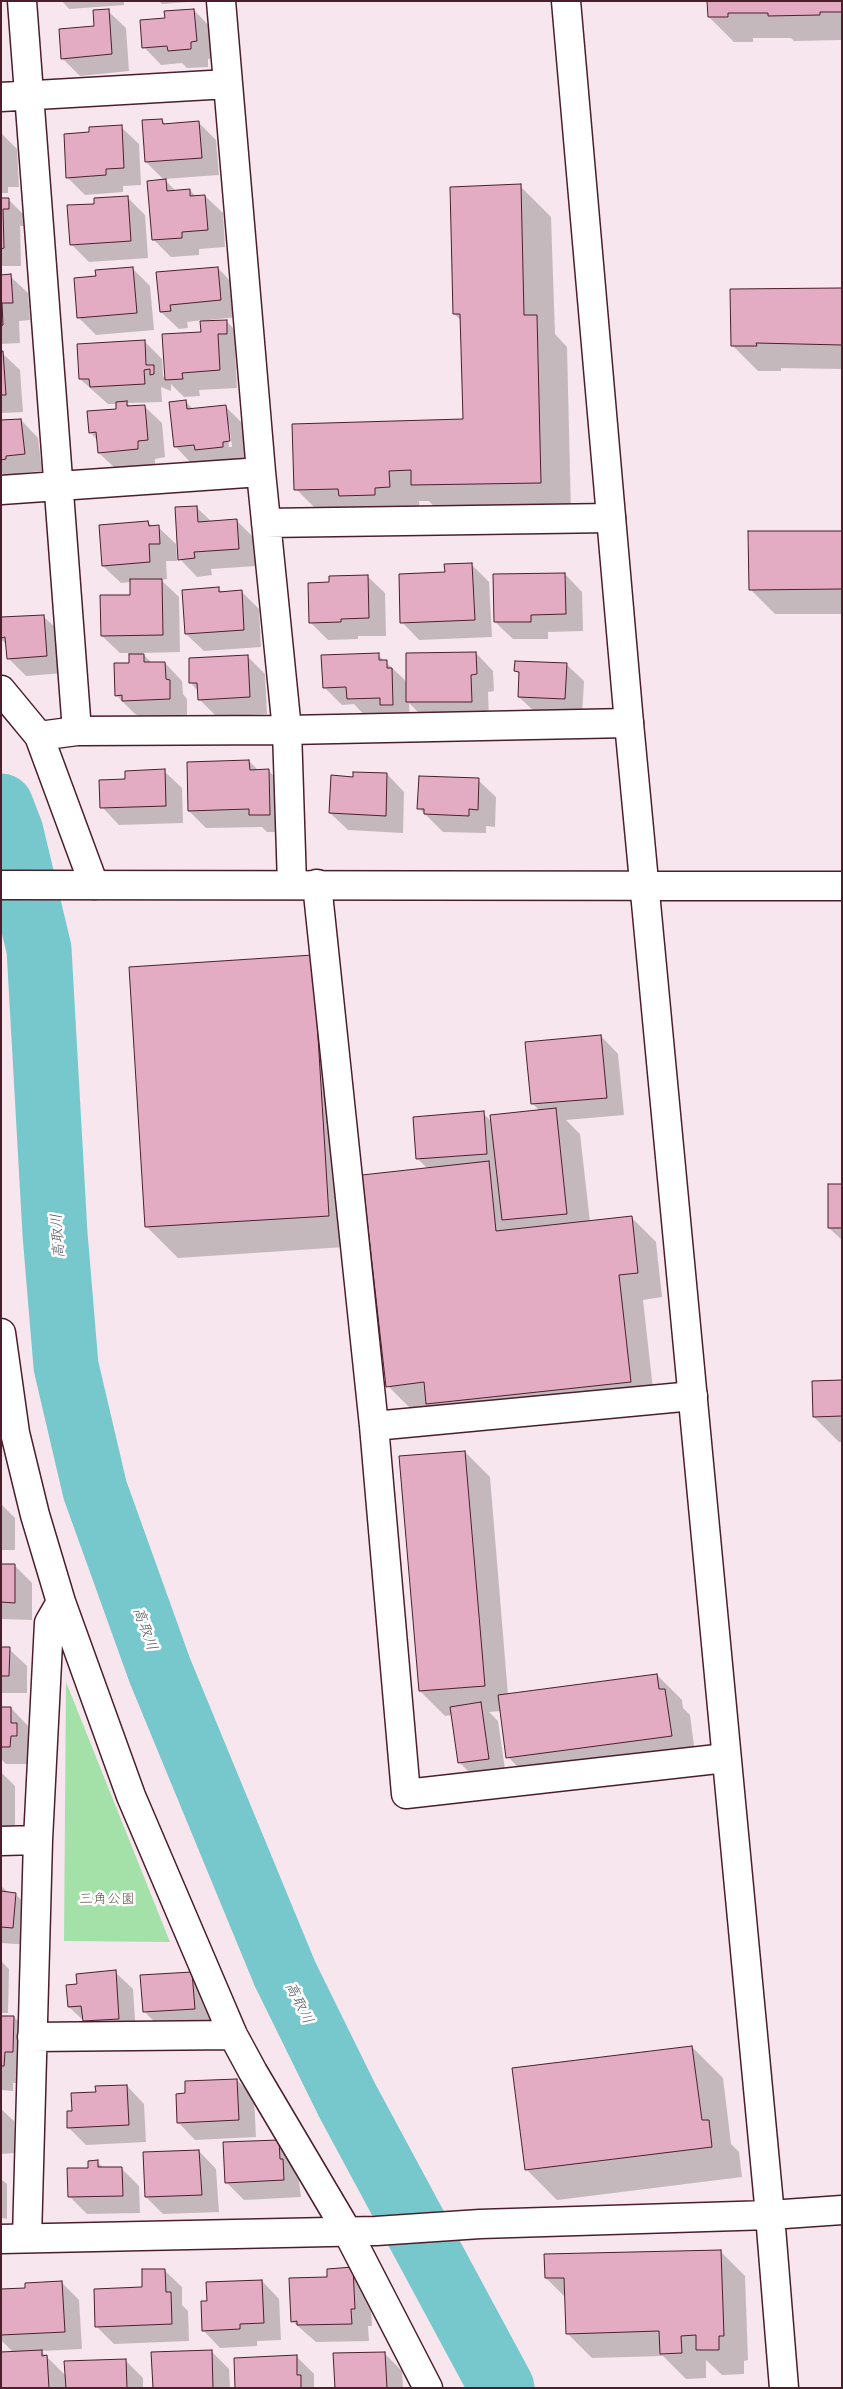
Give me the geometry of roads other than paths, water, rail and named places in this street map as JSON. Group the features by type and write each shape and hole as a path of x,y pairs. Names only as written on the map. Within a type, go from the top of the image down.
{"street":[{"path":"22,1 77,731"},
{"path":"221,1 261,472 286,730 374,1426 406,1794 726,1758"},
{"path":"566,1 629,723 770,2215 784,2388"},
{"path":"1,97 228,84"},
{"path":"1,490 261,472"},
{"path":"266,523 611,518"},
{"path":"1,690 39,736 84,885"},
{"path":"39,736 77,731 286,730 629,723"},
{"path":"1,885 842,886"},
{"path":"1,1333 8,1434 61,1602 131,1796 234,2035 252,2072 347,2231 428,2388"},
{"path":"374,1426 693,1396"},
{"path":"61,1602 49,1623 38,1840 32,2037 14,2239 376,2231 480,2224 770,2215 842,2210"},
{"path":"1,1841 38,1840"},
{"path":"32,2037 234,2035"}],"waterway":[{"name":"高取川","path":"1,806 11,832 39,949 55,1234 66,1366 95,1490 160,1671 285,1974 347,2100 502,2388"}],"park label":[{"name":"三角公園","path":"107,1899"}]}
